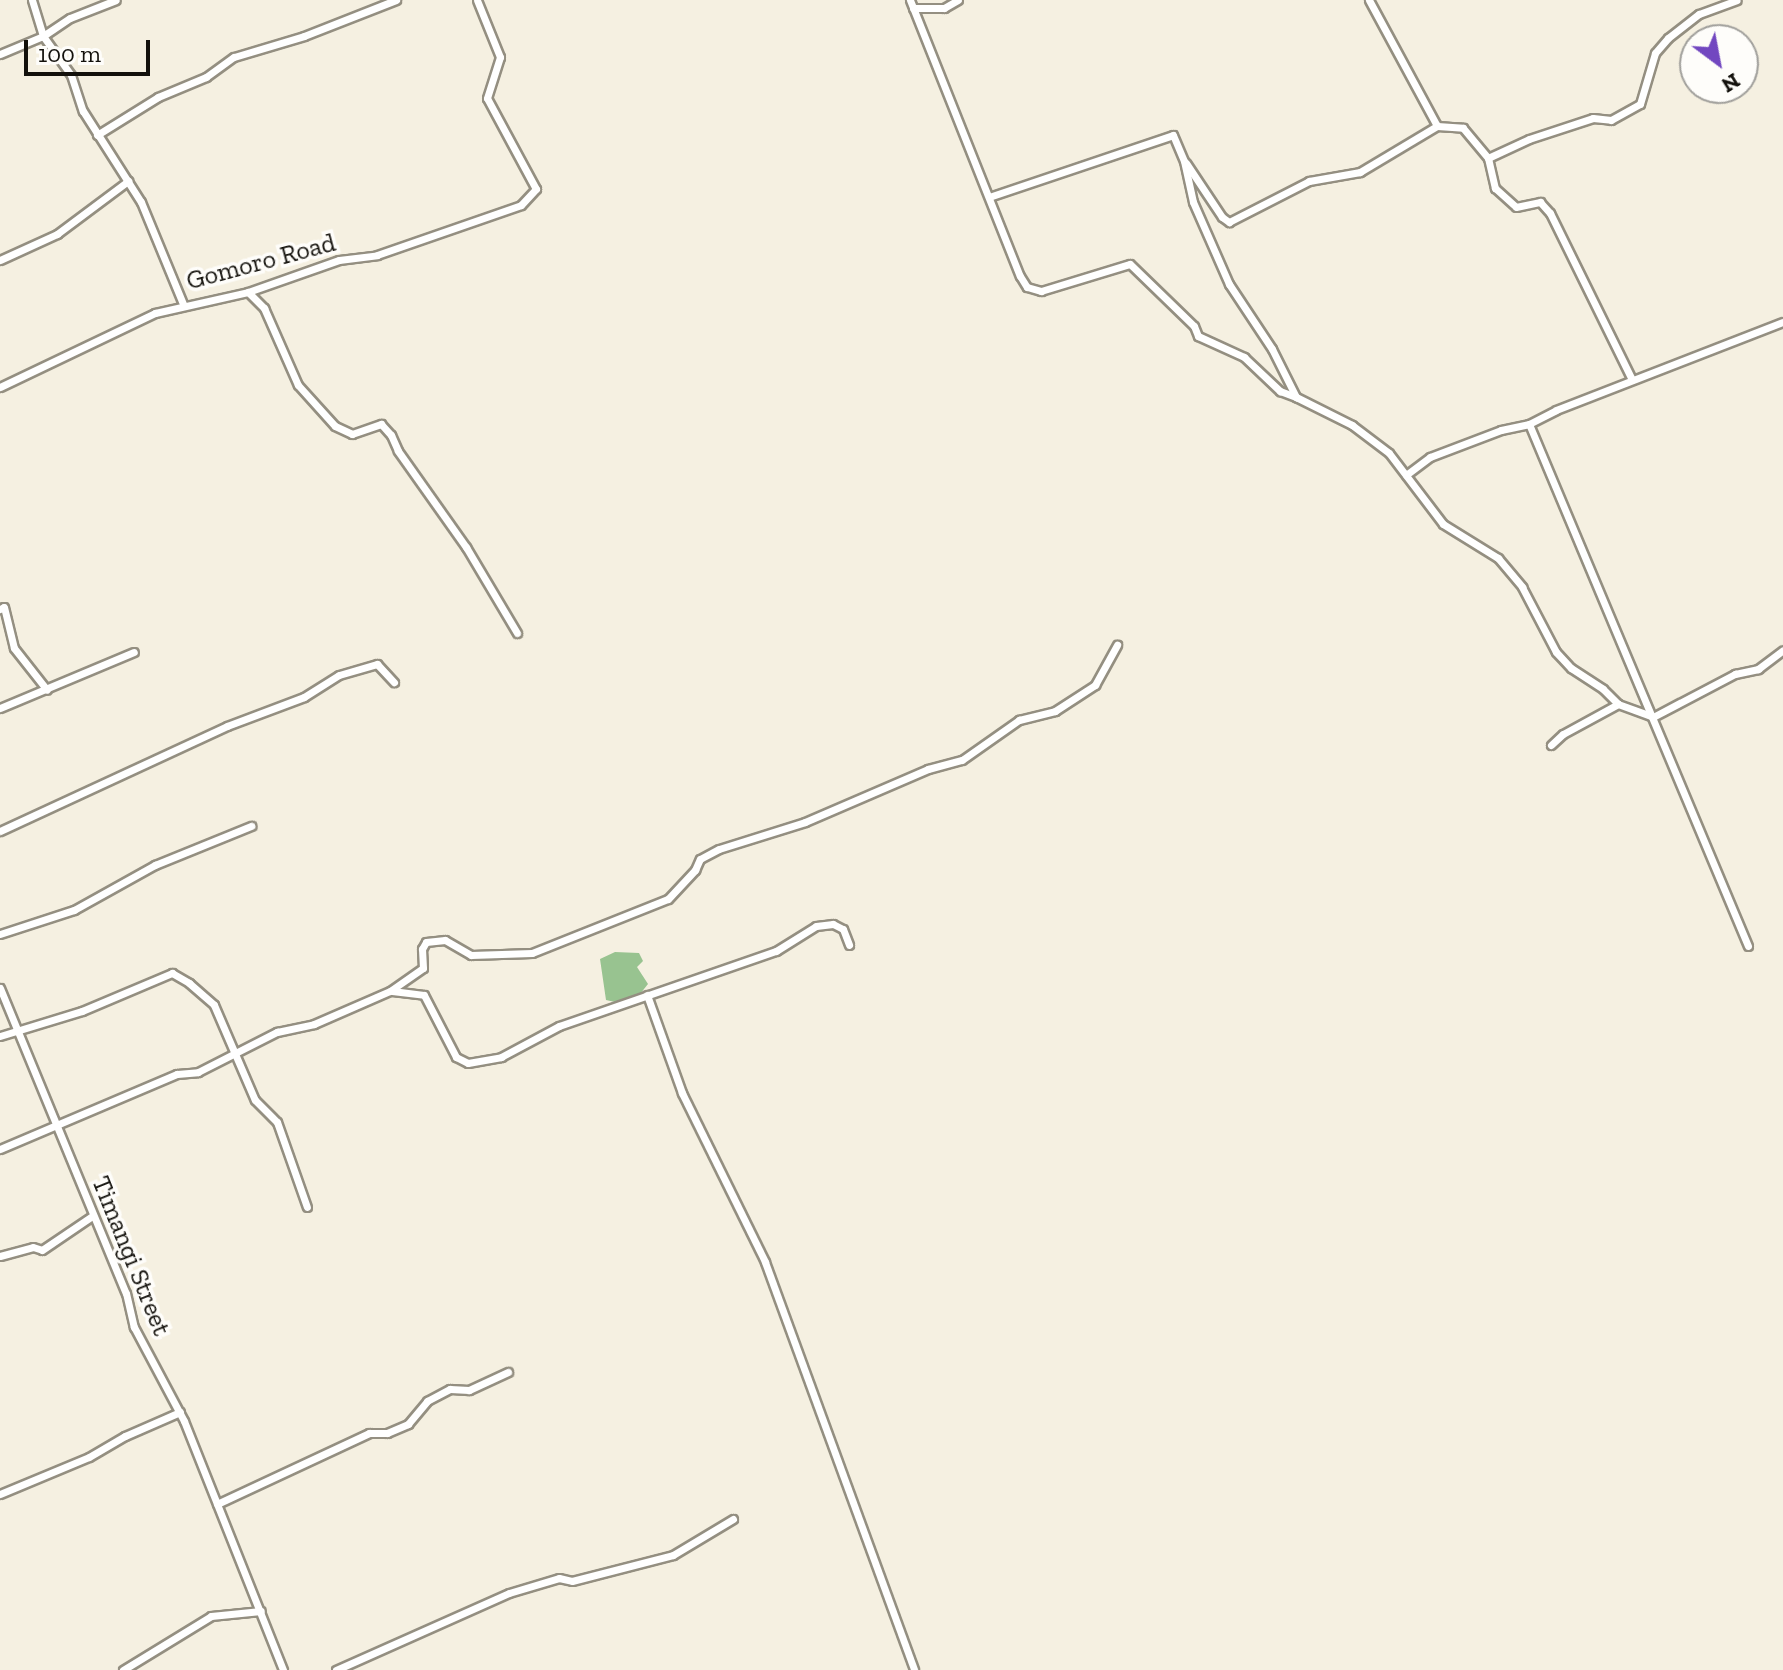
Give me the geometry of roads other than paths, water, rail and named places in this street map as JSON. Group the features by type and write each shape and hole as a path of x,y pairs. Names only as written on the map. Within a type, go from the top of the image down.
{"street":[{"path":"32,0 43,36 71,75 83,111 128,181 165,255 183,304"},
{"path":"0,54 43,36 70,18 116,0"},
{"path":"97,135 158,97 206,77 234,57 304,36 396,0"},
{"name":"Gomoro Road","path":"0,387 155,313 183,304 248,292 339,260 377,255 521,205 536,189 487,98 500,57 477,0"},
{"path":"958,0 944,8 911,4 1027,287 1041,291 1130,264 1194,326 1198,336 1244,357 1280,391 1352,425 1389,453 1443,524 1498,558 1522,587 1556,652 1571,668 1603,689 1618,704 1653,717 1735,674 1758,669 1783,650"},
{"path":"1369,0 1437,126"},
{"path":"1488,158 1529,139 1593,118 1611,120 1640,104 1655,53 1668,38 1699,14 1737,0"},
{"path":"1184,161 1210,193 1222,217 1229,222 1309,181 1360,172 1437,126 1463,128 1488,158 1495,188 1516,207 1540,202 1550,213 1632,380"},
{"path":"989,197 1173,135 1184,161 1193,202 1229,284 1272,349 1296,397"},
{"path":"0,260 57,234 128,181"},
{"path":"248,292 264,308 298,385 335,426 352,434 381,424 391,435 398,451 466,547 517,633"},
{"path":"1406,475 1430,457 1501,430 1529,424 1632,380 1783,322"},
{"path":"1529,424 1748,946"},
{"path":"0,609 4,607 14,648 47,690"},
{"path":"0,1149 177,1074 198,1072 277,1032 314,1024 390,991 423,968 422,949 426,942 445,940 471,955 532,953 562,938 668,899 695,870 700,859 719,849 805,822 928,769 962,760 1019,720 1047,716 1095,685 1117,645"},
{"path":"0,708 47,690 54,682 134,652"},
{"path":"0,831 227,726 304,697 339,675 377,664 394,682"},
{"path":"1551,745 1563,734 1618,704"},
{"path":"0,934 74,910 155,865 251,826"},
{"path":"390,991 424,995 456,1057 468,1063 501,1057 559,1026 776,951 816,926 833,924 843,929 849,945"},
{"path":"0,1036 82,1011 172,973 204,993 214,1005 255,1100 277,1122 307,1207"},
{"name":"Timangi Street","path":"0,988 126,1293 134,1327 180,1412 283,1670"},
{"path":"647,995 682,1093 765,1262 914,1670"},
{"path":"0,1256 33,1247 42,1250 92,1216"},
{"path":"217,1504 369,1433 387,1433 408,1424 427,1401 450,1389 469,1390 508,1372"},
{"path":"0,1494 89,1457 125,1436 180,1412"},
{"path":"336,1670 509,1593 559,1578 572,1581 673,1555 733,1519"},
{"path":"123,1670 211,1616 261,1611"}]}
